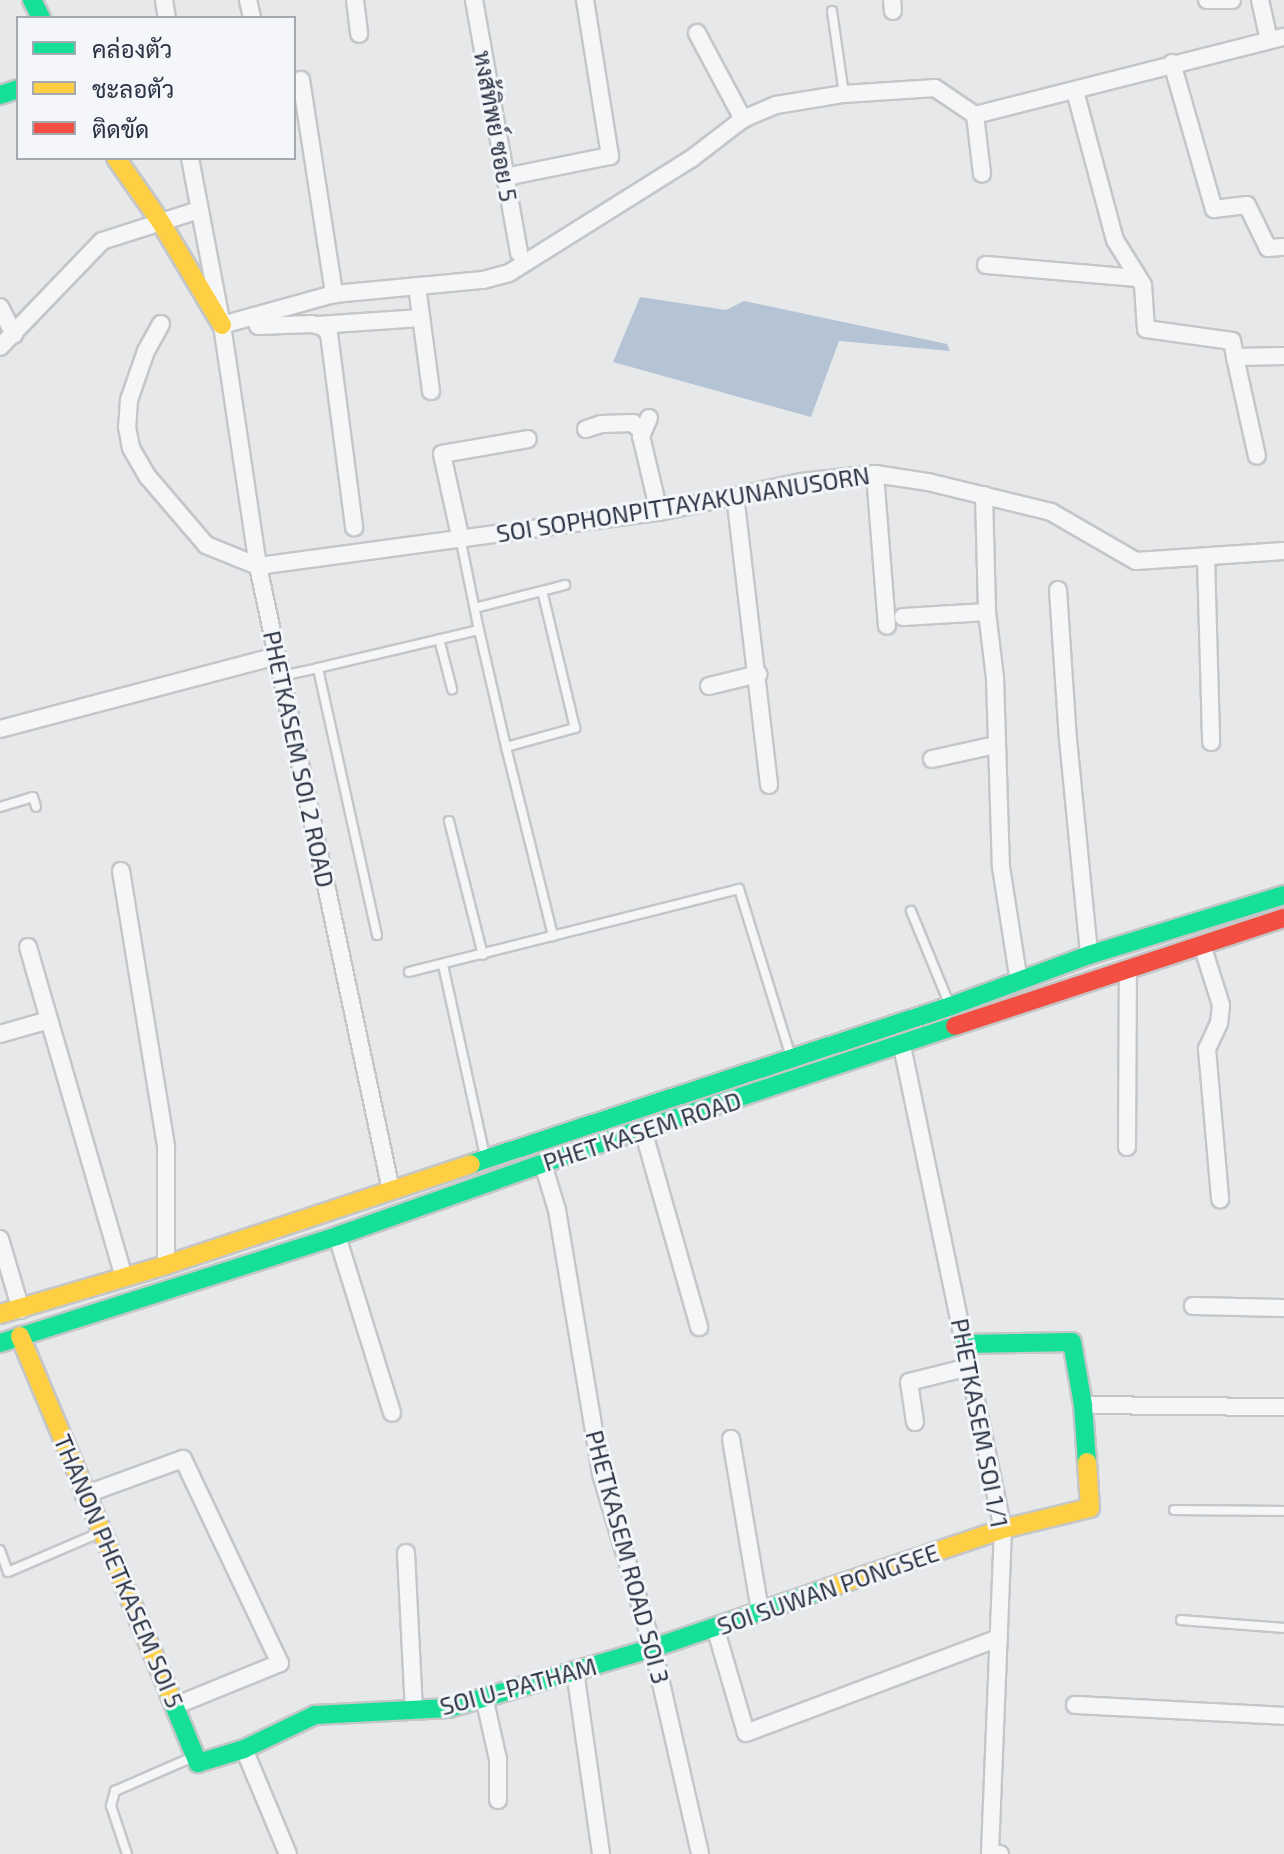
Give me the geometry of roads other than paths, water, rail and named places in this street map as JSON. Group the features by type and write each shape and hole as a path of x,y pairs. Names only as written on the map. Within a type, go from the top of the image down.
{"main road":[{"path":"117,160 160,221 222,325"},
{"name":"PHET KASEM ROAD","path":"0,1314 166,1265 951,1006 1089,955 1284,895"},
{"name":"PHET KASEM ROAD","path":"0,1343 337,1236 592,1146 1284,918"},
{"path":"951,1006 957,1027"},
{"path":"588,1125 592,1146"},
{"name":"THANON PHETKASEM SOI 5","path":"20,1336 84,1495 177,1705 196,1756"},
{"path":"966,1344 1072,1342 1083,1405"},
{"name":"SOI SUWAN PONGSEE","path":"653,1648 1003,1529 1090,1508 1083,1405"},
{"name":"SOI U-PATHAM","path":"244,1749 315,1715 449,1708 653,1648"},
{"path":"196,1756 198,1763 244,1749"}],"street":[{"path":"355,0 359,34"},
{"name":"หงส้ทิพย์ ซอย 5","path":"474,0 519,253"},
{"path":"505,177 610,156 585,0"},
{"path":"1207,0 1223,3 1232,0"},
{"path":"222,325 334,294 483,280 509,273 691,159 743,119 776,105 844,94 935,88 975,115 1277,38 1260,0"},
{"path":"697,33 743,119"},
{"path":"1172,63 1214,209 1247,205 1268,248 1284,247"},
{"path":"301,80 334,294"},
{"path":"1075,91 1112,231 1143,285 1146,329 1232,341 1257,456"},
{"path":"975,115 982,174"},
{"name":"PHETKASEM SOI 2 ROAD","path":"190,160 222,325 258,566 391,1190"},
{"path":"0,347 102,241 199,210"},
{"path":"986,265 1137,278"},
{"path":"417,286 431,391"},
{"path":"0,307 14,335"},
{"path":"255,316 258,326 421,318"},
{"path":"161,324 146,351 129,400 127,427 131,448 148,477 206,545 258,566"},
{"path":"318,325 327,329 331,338 354,527"},
{"path":"1235,357 1284,356"},
{"path":"586,429 601,424 646,425 659,512"},
{"path":"460,536 442,454 528,439"},
{"path":"875,474 887,626"},
{"name":"SOI SOPHONPITTAYAKUNANUSORN","path":"258,566 460,536 659,512 801,482 875,474 984,495 1055,514 1136,561 1284,551"},
{"path":"735,495 759,674 769,785"},
{"path":"984,495 987,612 995,678 1001,867 1019,982"},
{"path":"1206,558 1211,742"},
{"path":"1058,590 1068,739 1089,955"},
{"path":"903,617 987,612"},
{"path":"0,729 276,656"},
{"path":"709,686 759,674"},
{"path":"932,759 995,745"},
{"path":"121,871 166,1147 166,1265"},
{"path":"1202,945 1221,1005 1219,1023 1207,1049 1220,1199"},
{"path":"28,947 124,1278"},
{"path":"1127,1147 1128,969"},
{"path":"0,1034 49,1020"},
{"name":"PHETKASEM SOI 1/1","path":"902,1046 1003,1529 995,1853"},
{"path":"643,1130 699,1327"},
{"name":"PHETKASEM ROAD SOI 3","path":"543,1164 557,1210 601,1474 653,1648 700,1854"},
{"path":"337,1236 392,1413"},
{"path":"0,1239 21,1310"},
{"path":"1193,1306 1284,1308"},
{"path":"915,1422 908,1383 969,1367"},
{"path":"1083,1405 1284,1407"},
{"path":"731,1439 760,1611"},
{"path":"84,1495 183,1459 280,1663 177,1705"},
{"path":"406,1553 414,1711"},
{"path":"715,1627 746,1733 999,1638"},
{"path":"575,1671 601,1854"},
{"path":"484,1697 498,1759 498,1800"},
{"path":"1075,1705 1284,1716"},
{"path":"244,1749 288,1854"}],"lane":[{"path":"832,11 844,94"},
{"path":"460,536 506,747 553,936"},
{"path":"475,608 565,585"},
{"path":"506,747 575,728 542,591"},
{"path":"281,676 479,630"},
{"path":"439,639 452,689"},
{"path":"318,668 377,935"},
{"path":"0,807 33,797 36,807"},
{"path":"449,821 483,955"},
{"path":"409,972 739,889 791,1058"},
{"path":"911,911 951,1006"},
{"path":"443,965 486,1158"},
{"path":"1174,1510 1284,1511"},
{"path":"0,1550 8,1572 100,1533"},
{"path":"1181,1620 1284,1628"},
{"path":"127,1854 111,1806 115,1791 196,1756"}],"water":[{"path":"640,297 726,310 744,301 947,344 950,351 839,341 811,417 613,362"}]}
